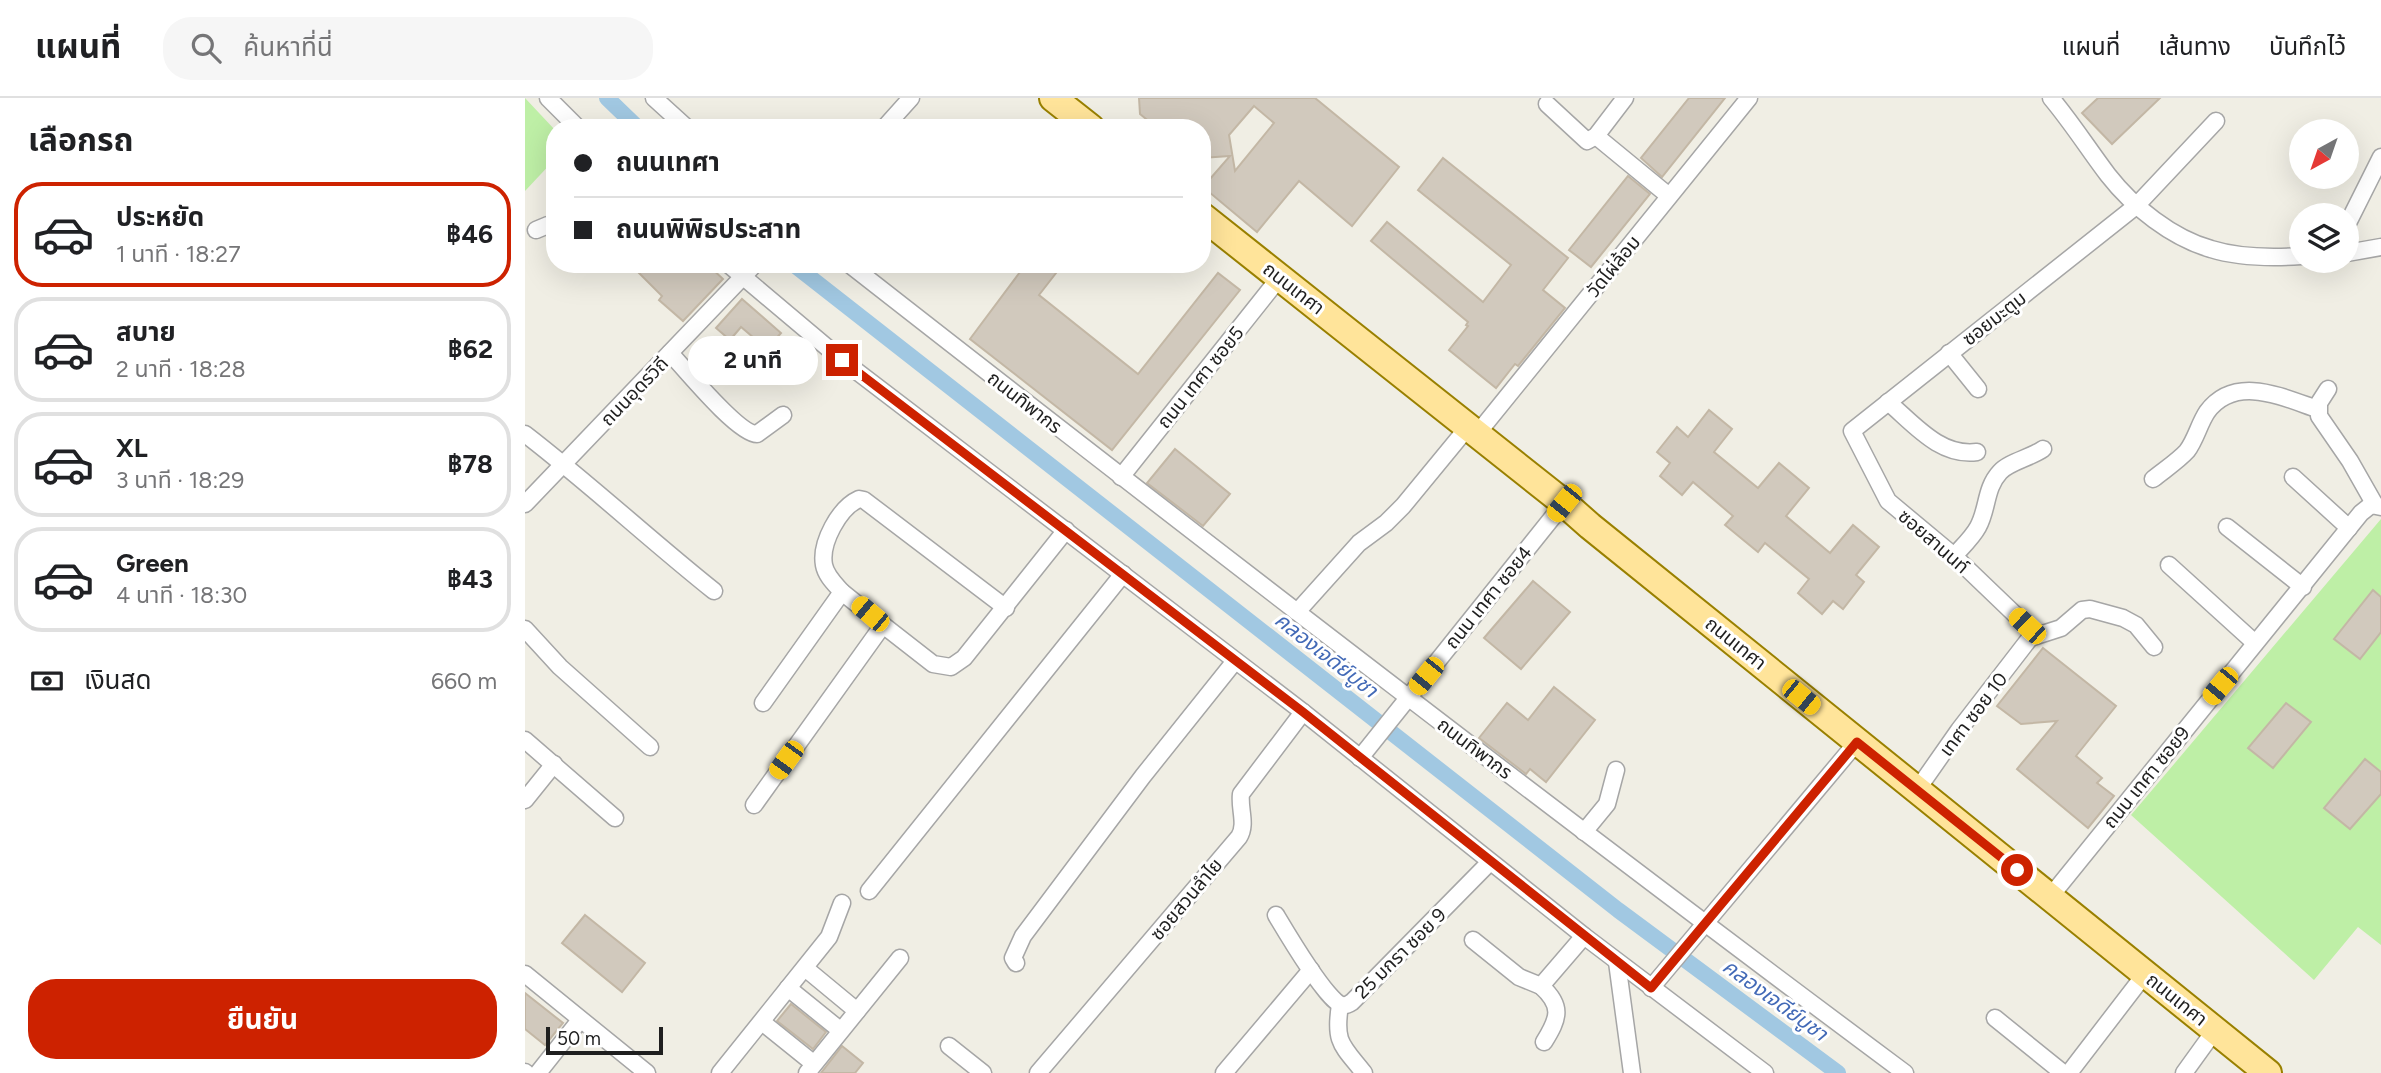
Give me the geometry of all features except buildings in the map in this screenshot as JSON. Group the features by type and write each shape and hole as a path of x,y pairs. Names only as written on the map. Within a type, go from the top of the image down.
{"main road":[{"path":"1065,101 1082,119"},
{"name":"ถนนเทศา","path":"1211,223 1564,503 2268,1073"}],"street":[{"path":"548,98 569,119"},
{"path":"653,98 677,119"},
{"path":"892,119 911,98"},
{"path":"1547,104 1587,141 1596,136 1625,98"},
{"path":"2051,98 2109,176 2136,206 2178,234 2210,249 2247,256 2289,256"},
{"name":"วัดไผ่ล้อม","path":"1297,612 1359,543 1386,523 1473,430 1747,99"},
{"name":"ซอยมะตูม","path":"1852,431 2136,206 2216,121"},
{"path":"1596,136 1669,195"},
{"path":"2358,203 2381,157"},
{"path":"537,230 546,226"},
{"path":"2359,251 2381,247"},
{"path":"738,273 842,360 1235,661 1303,712 1364,752 1490,862 1617,962 1656,982 1765,1073"},
{"name":"ถนนอุดรวิถี","path":"525,504 746,273"},
{"name":"ถนนทิพากร","path":"860,273 1297,612 1404,703 1584,832 1699,930 1905,1073"},
{"name":"ถนน เทศา ซอย5","path":"1121,477 1280,276"},
{"path":"670,353 712,400 747,431 757,434 783,415"},
{"path":"1949,354 1978,389"},
{"path":"2328,389 2317,409 2319,416 2378,505"},
{"path":"2153,479 2186,453 2208,411 2219,399 2233,392 2252,390 2271,393 2317,409"},
{"path":"1888,402 1949,450 1964,454 1977,452"},
{"name":"ซอยสานนท์","path":"1852,431 1888,501 1954,556 2027,626 2031,632 2030,638"},
{"path":"525,434 713,591"},
{"path":"1954,556 1979,527 1986,497 2002,470 2043,449"},
{"path":"2294,477 2349,528"},
{"path":"1006,608 864,500 859,499 842,513 832,530 824,554 824,566 831,580 842,592 933,664 951,667 964,658 1006,608 1066,530"},
{"name":"ถนน เทศา ซอย4","path":"1364,752 1564,503"},
{"name":"ถนน เทศา ซอย9","path":"2050,897 2349,528 2367,507 2378,505"},
{"path":"2227,527 2303,587"},
{"path":"2169,565 2255,643"},
{"path":"869,891 1123,574"},
{"path":"763,703 842,592"},
{"path":"2030,638 2061,628 2082,610 2090,609 2123,618 2136,625 2154,646"},
{"path":"754,805 883,625"},
{"path":"525,629 560,667 650,747"},
{"name":"เทศา ซอย 10","path":"1917,790 2030,638"},
{"path":"1016,962 1013,958 1023,936 1084,852 1235,661"},
{"name":"ซอยสวนลำไย","path":"1038,1073 1238,837 1243,827 1241,794 1303,712"},
{"path":"525,740 615,818"},
{"path":"1656,982 1857,742"},
{"path":"525,800 554,764"},
{"path":"1584,832 1607,804 1616,770"},
{"name":"25 มกรา ซอย 9","path":"1276,915 1311,970 1340,1005 1352,1002 1490,862"},
{"path":"726,1071 829,937 842,903"},
{"path":"1541,986 1584,936"},
{"path":"1473,940 1520,978 1541,986 1551,995 1557,1009 1556,1023 1544,1042"},
{"path":"762,1022 810,1068 900,958"},
{"path":"1617,962 1632,1073"},
{"path":"805,968 856,1011"},
{"path":"1224,1073 1311,970"},
{"path":"525,974 647,1073"},
{"path":"2069,1073 2145,974"},
{"path":"788,988 840,1030"},
{"path":"1340,1005 1336,1031 1342,1045 1364,1073"},
{"path":"1995,1018 2063,1073"},
{"path":"538,1073 580,1020"},
{"path":"2184,1073 2215,1030"},
{"path":"949,1046 983,1073"}],"green space":[{"path":"525,98 546,120 546,169 525,191"},
{"path":"2381,519 2381,945 2358,927 2314,980 2131,815"}],"waterway":[{"name":"คลองเจดีย์บูชา","path":"607,98 629,119"},
{"name":"คลองเจดีย์บูชา","path":"804,273 1618,910 1838,1073"}],"route":[{"path":"842,360 1303,712 1651,988 1857,742 2017,870"}]}
